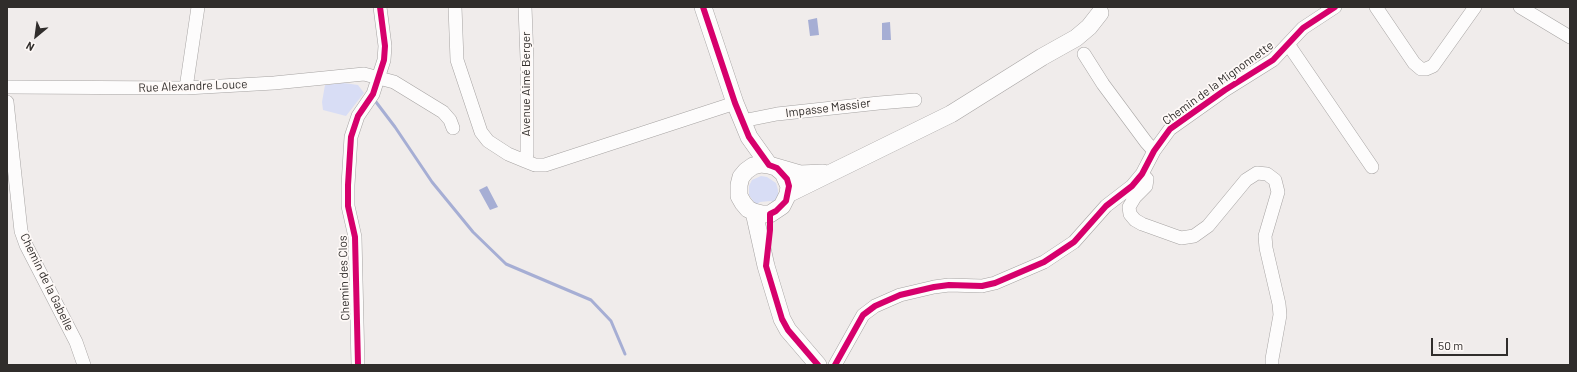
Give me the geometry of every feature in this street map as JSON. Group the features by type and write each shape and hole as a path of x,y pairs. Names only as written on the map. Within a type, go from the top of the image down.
{"main road":[{"path":"702,7 735,103 746,129 773,166 787,179 789,186 788,194 782,206 762,213 748,209 743,203 739,193 741,177 746,171 757,165 773,166 800,174 828,173"},
{"path":"788,194 828,173 951,114 1042,57 1076,38 1089,27 1104,10"},
{"path":"746,129 746,171"},
{"path":"762,213 770,230 766,266 782,319 788,330 818,365"}],"street":[{"path":"186,88 198,7"},
{"name":"Chemin des Clos","path":"358,365 355,237 348,206 351,137 358,116 372,94 384,60 385,46 380,7"},
{"path":"455,7 457,60 481,132 488,141 508,154 525,161 535,164 545,164 735,103"},
{"name":"Avenue Aimé Berger","path":"525,7 527,59 527,154 525,161"},
{"name":"Chemin de la Mignonnette","path":"835,365 863,316 874,306 900,295 934,287 949,285 982,286 995,283 1044,262 1074,242 1106,206 1132,186 1142,174 1154,151 1170,129 1225,90 1273,60 1303,28 1336,7"},
{"path":"1376,7 1414,63 1421,69 1426,69 1433,66 1474,7"},
{"path":"1520,7 1570,37"},
{"path":"1288,44 1372,167"},
{"path":"1084,54 1103,84 1154,151"},
{"name":"Rue Alexandre Louce","path":"7,87 186,88 274,83 364,74 394,82 443,112 450,120 453,128"},
{"name":"Impasse Massier","path":"746,129 777,114 915,100"},
{"name":"Chemin de la Gabelle","path":"7,102 21,231 26,245 76,342 84,365"},
{"path":"1142,174 1147,179 1146,186 1135,197 1129,207 1130,214 1135,220 1142,224 1181,238 1194,236 1208,226 1246,180 1258,174 1267,174 1275,180 1278,192 1265,236 1266,248 1279,304 1280,315 1272,365"}],"shaded area":[{"path":"817,18 819,35 810,36 808,20"},
{"path":"890,22 891,40 882,40 882,23"},
{"path":"344,83 358,85 364,93 346,116 323,110 322,102 325,85"},
{"path":"761,176 767,177 776,183 778,196 774,202 760,202 756,205 749,195 749,186 752,180"},
{"path":"487,186 498,207 490,210 479,190"}],"waterway":[{"path":"376,102 395,127 432,182 473,232 506,264 591,300 611,321 625,354"}],"cycle path":[{"path":"358,365 355,237 348,206 348,185 351,137 358,116 373,94 384,60 385,46 380,7"},
{"path":"703,7 735,103 749,137 769,165 777,168 787,179 789,186 786,201 776,211 770,214 770,230 766,266 782,319 788,330 818,365"},
{"path":"835,365 863,315 875,306 900,295 934,287 949,285 982,286 995,283 1044,262 1074,242 1106,206 1132,186 1142,174 1154,151 1170,129 1225,90 1273,60 1303,28 1335,7"}]}
